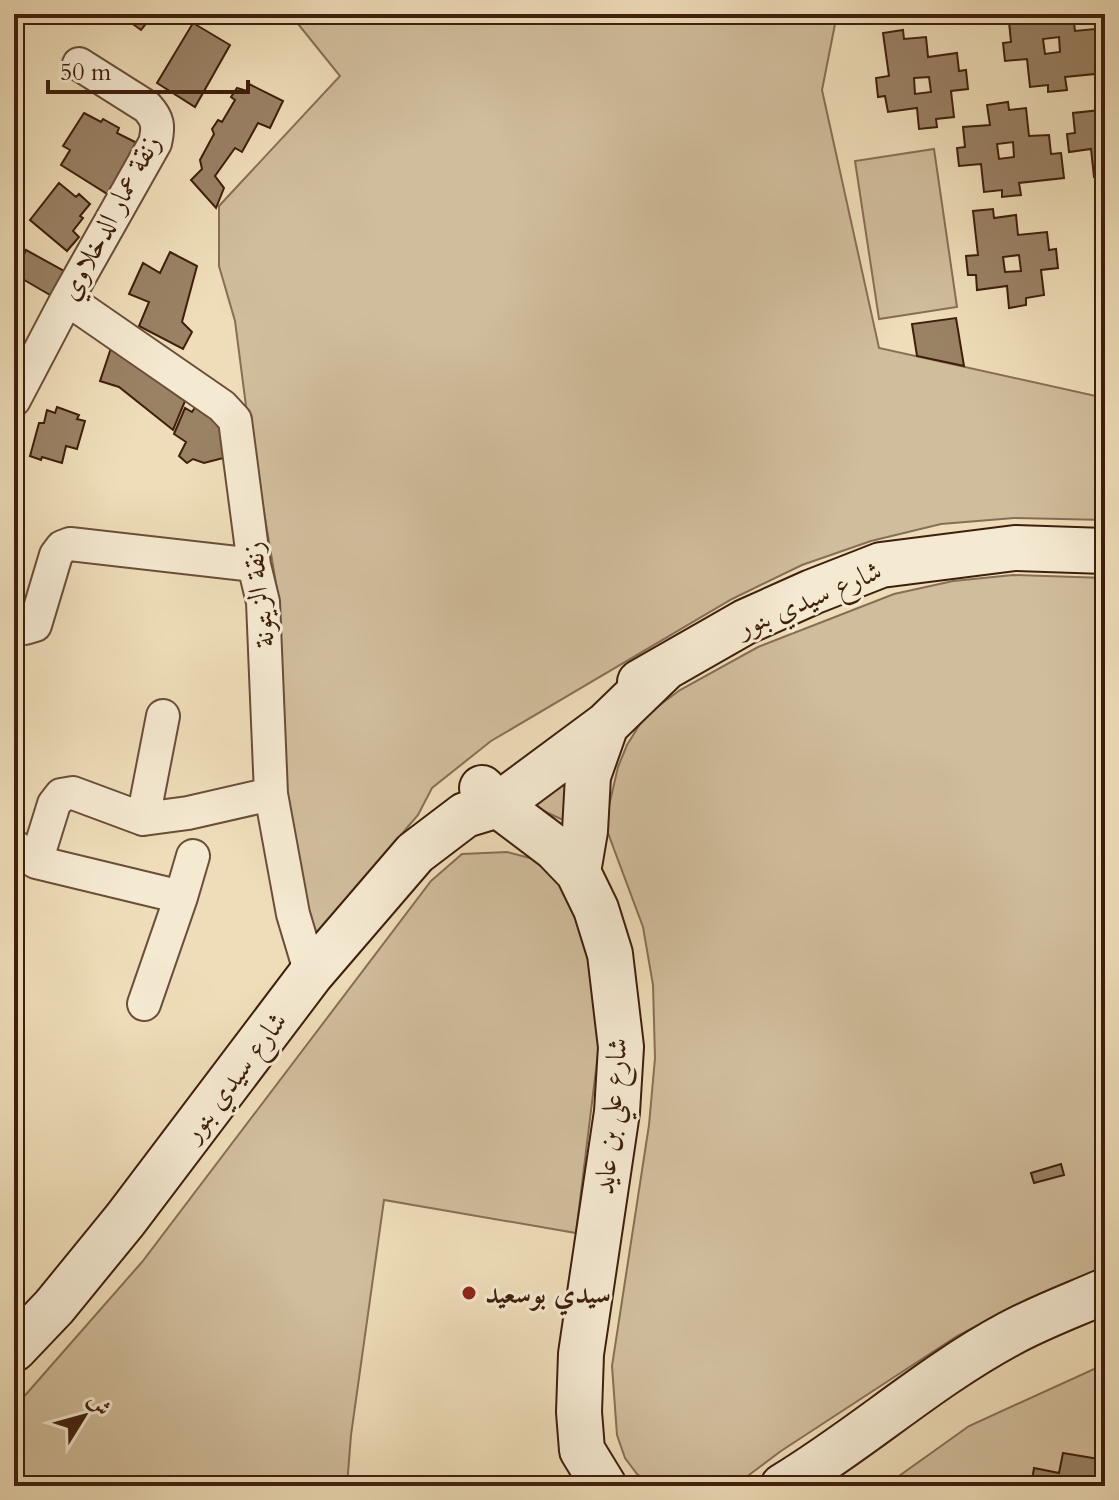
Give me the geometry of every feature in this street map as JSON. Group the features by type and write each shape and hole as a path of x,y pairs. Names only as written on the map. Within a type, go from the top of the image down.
{"street":[{"name":"زنقة عمار الدخلاوي","path":"14,400 155,143 159,128 156,116 147,107 79,64"},
{"name":"زنقة الزيتونة","path":"67,299 230,413 237,430 254,565 263,602 271,794 293,914 311,974"},
{"path":"14,623 25,628 35,625 56,555 62,547 70,544 254,565"},
{"name":"شارع سيدي بنور","path":"14,1349 54,1307 125,1220 311,974 415,853 482,803 594,707 745,622 881,565 1015,548 1105,551"},
{"name":"شارع سيدي بنور","path":"482,803 606,725 665,668"},
{"path":"143,819 163,716"},
{"path":"578,872 585,831 588,776 606,725"},
{"path":"181,897 25,854 61,795 73,793 143,819 188,813 271,794"},
{"name":"شارع علي بن عايد","path":"482,803 555,848 578,872 596,909 610,954 621,1047 617,1112 581,1354 579,1412 582,1450 604,1486"},
{"path":"144,1004 193,856"},
{"path":"783,1486 911,1397 1009,1334 1105,1291"}],"shaded area":[{"path":"290,14 837,14 822,90 879,348 1105,398 1105,520 1014,518 941,524 871,541 802,565 732,599 491,741 432,788 418,815 311,940 279,793 279,601 235,321 219,266 219,206 340,76"},
{"path":"934,149 957,307 879,319 855,161"},
{"path":"1013,575 1105,578 1105,1270 1015,1306 957,1336 730,1486 654,1486 637,1474 625,1458 617,1435 612,1366 649,1125 655,1058 653,985 643,927 608,833 608,810 618,767 645,716 680,690 758,647 894,594 953,581"},
{"path":"590,749 574,825 522,801"},
{"path":"507,852 541,861 569,895 585,931 599,1045 576,1233 384,1200 351,1435 347,1486 14,1486 14,1408 142,1262 431,881 462,854"},
{"path":"1105,1364 1105,1486 885,1486 969,1426"}],"building":[{"path":"119,14 154,14 141,30"},
{"path":"1035,14 1073,14 1075,31 1095,29 1097,48 1105,48 1105,73 1065,77 1067,90 1048,92 1048,85 1030,87 1027,59 1005,61 1003,43 1011,42 1009,22 1036,20","holes":["1059,37 1060,52 1045,54 1043,39"]},
{"path":"193,23 230,45 195,107 157,83"},
{"path":"903,30 904,39 926,37 928,57 957,53 959,71 966,70 968,89 951,91 954,117 936,119 937,127 919,129 917,108 888,112 885,96 878,97 876,78 889,76 883,33","holes":["929,77 931,92 915,94 914,78"]},
{"path":"249,84 283,101 270,128 258,123 242,152 235,148 215,176 224,188 216,208 191,180 202,169 200,160 214,134 212,129 218,120 222,122 235,100 231,97 237,88 247,91"},
{"path":"1105,89 1105,176 1094,177 1091,149 1069,152 1067,134 1075,133 1073,113 1100,110 1097,90"},
{"path":"1008,102 1009,110 1026,108 1029,136 1049,135 1051,154 1061,153 1064,178 1019,183 1021,195 1002,197 1002,190 984,192 981,164 959,166 957,148 965,147 963,127 990,125 987,105","holes":["1013,142 1014,157 999,159 997,144"]},
{"path":"84,113 119,128 117,133 139,144 109,195 61,165 70,150 63,146"},
{"path":"59,183 90,204 73,231 79,237 67,251 30,220"},
{"path":"993,209 994,218 1016,215 1018,235 1047,232 1049,250 1056,249 1058,268 1041,270 1044,295 1026,298 1026,305 1009,308 1007,286 977,290 976,275 968,275 966,256 978,255 973,211","holes":["1019,255 1021,271 1005,272 1003,257"]},
{"path":"26,250 77,278 62,302 14,274 19,256 22,258"},
{"path":"170,252 197,266 182,322 192,332 183,349 139,326 149,302 129,294 143,263 160,273"},
{"path":"956,318 964,366 917,356 912,324"},
{"path":"111,348 185,401 173,430 119,387 100,381"},
{"path":"200,400 225,425 231,456 204,463 193,459 187,463 179,456 186,442 174,434 185,408 192,412"},
{"path":"57,407 79,415 77,419 85,421 77,449 66,446 62,463 30,456 39,423 44,423 47,410 55,413"},
{"path":"1061,1164 1064,1175 1034,1183 1031,1173"},
{"path":"1063,1453 1105,1460 1105,1486 1031,1486 1034,1468 1059,1473"}],"place":[{"name":"سيدي بوسعيد","path":"469,1293"}]}
